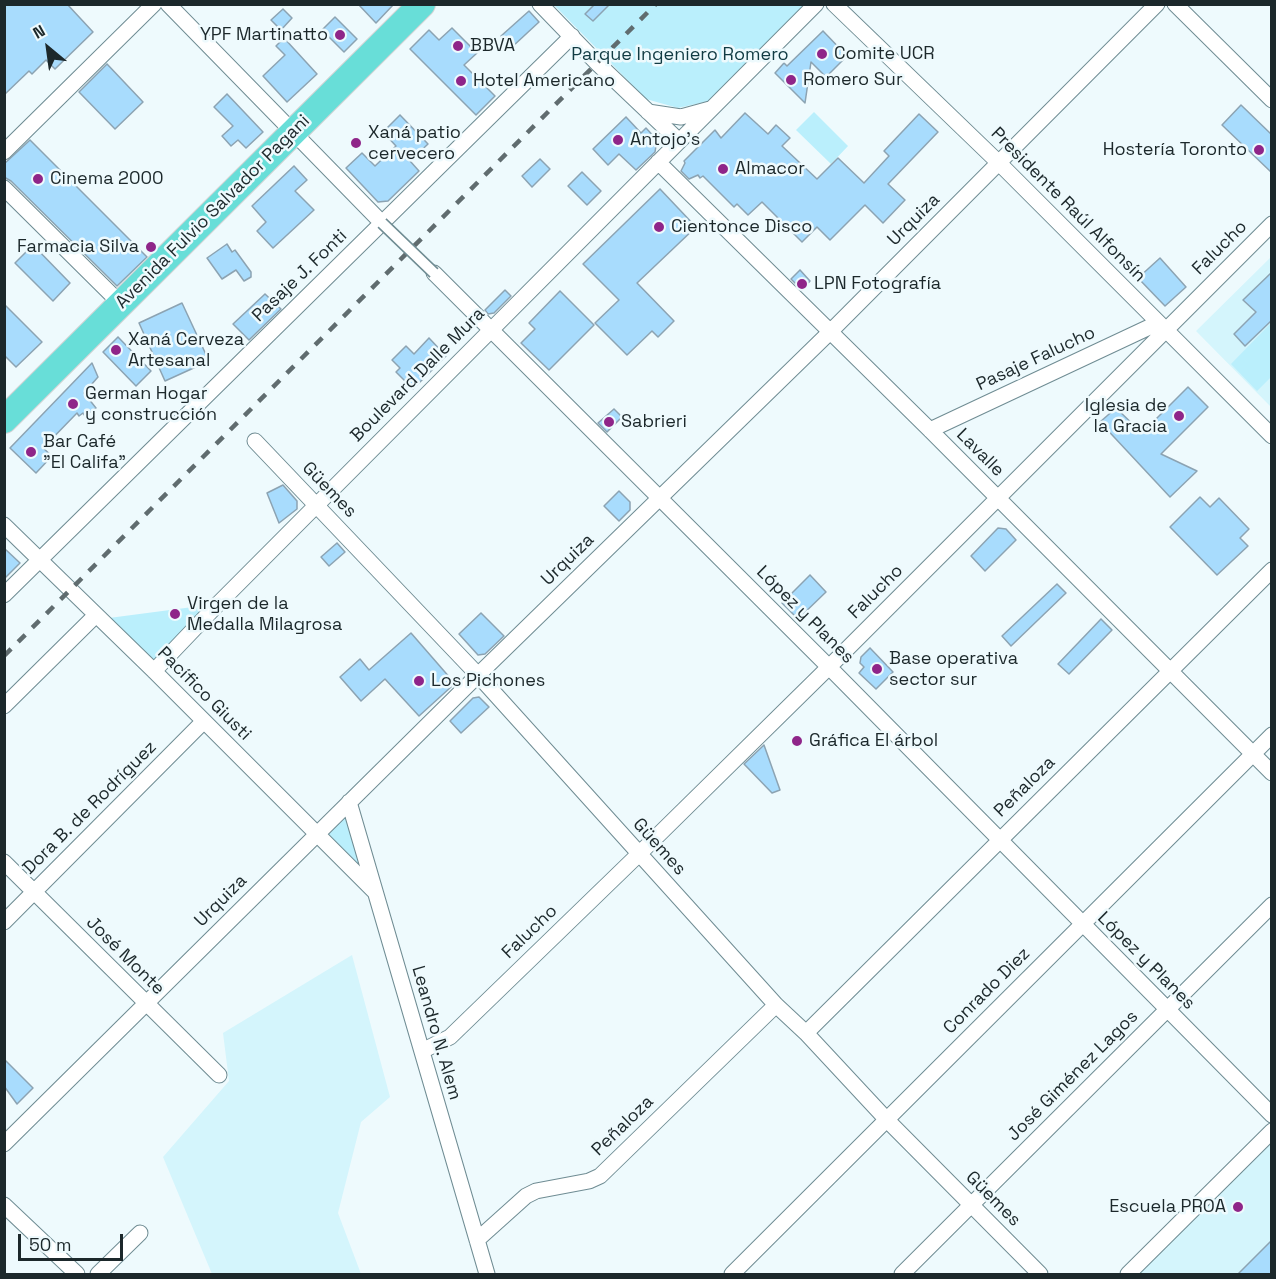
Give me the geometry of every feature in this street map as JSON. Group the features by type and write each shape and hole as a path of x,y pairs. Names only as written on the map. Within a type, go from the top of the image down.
{"highway":[{"name":"Avenida Fulvio Salvador Pagani","path":"4,420 422,4"}],"street":[{"path":"4,152 154,4"},
{"path":"168,4 293,133 434,273"},
{"path":"540,4 597,63 679,141"},
{"name":"Boulevard Dalle Mura","path":"154,671 316,505 816,4"},
{"name":"Presidente Raúl Alfonsín","path":"834,4 999,163 1272,436"},
{"name":"Urquiza","path":"4,1144 349,801 830,332 1157,4"},
{"path":"1175,4 1272,100"},
{"name":"Pasaje J. Fonti","path":"4,595 572,36"},
{"name":"Boulevard Dalle Mura","path":"648,112 681,117 713,108"},
{"name":"Lavalle","path":"658,162 930,430 1272,773"},
{"path":"4,188 121,304"},
{"name":"Falucho","path":"422,1051 450,1037 639,854 997,498 1161,327 1272,224"},
{"name":"López y Planes","path":"434,273 661,498 1272,1115"},
{"name":"Pasaje Falucho","path":"930,430 1161,327"},
{"name":"Güemes","path":"255,441 478,675 776,1005 806,1033 887,1120 1040,1275"},
{"name":"Pacífico Giusti","path":"4,525 375,892"},
{"name":"Peñaloza","path":"806,1033 1272,570"},
{"path":"4,706 96,615"},
{"name":"Dora B. de Rodríguez","path":"4,922 204,721"},
{"name":"Conrado Diez","path":"732,1275 1272,735"},
{"name":"Leandro N. Alem","path":"349,801 487,1275"},
{"name":"José Monte","path":"4,862 219,1075"},
{"name":"José Giménez Lagos","path":"902,1275 1272,905"},
{"name":"Peñaloza","path":"477,1240 526,1196 536,1191 589,1181 600,1176 776,1005"},
{"path":"1128,1275 1272,1131"},
{"path":"4,1205 77,1275"},
{"path":"98,1275 140,1233"}],"shaded area":[{"path":"1271,257 1271,407 1196,331"},
{"path":"352,955 390,1097 361,1122 338,1213 361,1274 212,1274 163,1157 229,1081 223,1033"},
{"name":"Escuela PROA","path":"1271,1140 1271,1274 1139,1274"}],"green space":[{"name":"Parque Ingeniero Romero","path":"554,5 807,5 713,100 678,108 646,99"},
{"path":"814,112 848,146 831,164 796,130"},
{"path":"1271,323 1271,377 1257,391 1231,364"},
{"path":"208,605 154,665 109,618"},
{"path":"349,802 375,892 317,833"}],"building":[{"path":"4,4 67,4 93,32 55,69 46,60 32,74 29,71 4,95"},
{"name":"YPF Martinatto","path":"358,4 394,4 376,23"},
{"path":"595,4 610,4 593,21 585,14"},
{"path":"283,9 292,18 281,30 271,20"},
{"path":"529,11 539,22 512,47 501,36"},
{"name":"YPF Martinatto","path":"335,17 357,39 344,52 322,30"},
{"name":"Hotel Americano","path":"452,28 477,53 464,65 495,96 476,115 410,49 429,30 439,40"},
{"name":"Comite UCR","path":"823,31 847,56 826,77 811,62 805,103 775,73 784,63 787,66"},
{"path":"284,38 317,74 287,102 263,76 285,55 276,46"},
{"path":"107,64 143,102 115,129 79,92"},
{"path":"227,94 263,132 246,148 238,140 231,146 222,136 233,126 214,107"},
{"name":"Hostería Toronto","path":"1241,105 1272,135 1272,173 1222,125"},
{"path":"745,113 768,134 776,125 790,138 782,146 817,179 838,158 864,183 889,156 884,151 919,114 938,132 888,184 905,200 883,223 865,205 830,240 817,227 802,242 762,202 748,215 737,204 734,207 703,176 700,178 698,175 689,179 681,171 684,161 715,130 721,138"},
{"path":"400,115 428,144 410,161 419,171 388,201 378,202 346,168 362,153 375,166 396,146 383,132"},
{"path":"626,117 641,133 646,128 657,140 655,152 636,170 619,154 608,165 593,149"},
{"path":"30,140 147,257 117,286 11,181 4,177 4,164"},
{"path":"540,159 550,169 532,187 522,176"},
{"path":"294,166 307,180 295,191 314,210 273,248 257,231 266,222 252,206"},
{"path":"582,172 601,191 587,205 568,186"},
{"path":"660,189 696,227 637,283 674,321 658,337 652,331 627,355 595,323 619,300 583,264"},
{"path":"227,244 232,252 235,250 251,272 251,277 244,281 236,270 222,279 207,258"},
{"path":"33,245 70,283 53,301 15,263"},
{"path":"1160,258 1186,287 1165,306 1138,278"},
{"name":"LPN Fotografía","path":"800,270 810,281 802,290 791,279"},
{"path":"1272,272 1272,320 1245,346 1234,334 1256,312 1243,300"},
{"path":"505,290 511,296 494,313 488,314 485,310"},
{"path":"560,291 594,325 549,370 521,343 535,329 529,323"},
{"path":"265,294 281,309 249,340 233,324"},
{"path":"182,303 209,361 165,381 139,323"},
{"path":"4,304 42,342 16,367 4,355"},
{"path":"118,337 151,371 136,386 103,352"},
{"path":"429,338 446,356 413,389 396,372 400,368 392,360 406,346 414,354"},
{"path":"92,363 98,377 84,393 96,408 85,416 83,413 79,416 77,413 43,448 52,456 36,473 10,448"},
{"path":"1188,387 1208,407 1161,454 1197,471 1170,497 1100,422 1116,408 1142,433"},
{"name":"Sabrieri","path":"614,409 622,417 607,432 598,423"},
{"path":"283,485 297,501 297,509 279,523 267,493"},
{"path":"619,491 630,502 630,510 619,521 604,506"},
{"path":"1200,497 1210,507 1219,498 1249,529 1240,538 1248,546 1217,575 1170,527"},
{"path":"998,528 1006,529 1016,540 985,571 971,556"},
{"path":"337,543 345,552 329,566 321,557"},
{"path":"4,548 20,563 4,579"},
{"path":"810,575 826,592 798,619 782,603"},
{"path":"1057,584 1066,593 1011,646 1002,636"},
{"path":"481,613 504,636 485,654 478,655 459,634"},
{"path":"1101,619 1112,630 1069,674 1058,664"},
{"path":"411,633 451,679 451,687 419,716 385,679 361,701 340,677 360,659 369,670"},
{"name":"Base operativa sector sur","path":"870,648 893,672 876,689 859,673 864,667 860,663 861,657"},
{"path":"479,697 489,707 461,733 450,721 473,698"},
{"path":"764,745 780,790 772,793 744,764"},
{"path":"4,1059 33,1088 17,1104 4,1086"},
{"name":"Escuela PROA","path":"1272,1240 1272,1275 1237,1275"}],"railway":[{"path":"4,656 656,4"}],"place":[{"name":"YPF Martinatto","path":"340,35"},
{"name":"BBVA","path":"458,46"},
{"name":"Comite UCR","path":"822,54"},
{"name":"Romero Sur","path":"791,80"},
{"name":"Hotel Americano","path":"461,81"},
{"name":"Antojo's","path":"618,140"},
{"name":"Xaná patio cervecero","path":"356,143"},
{"name":"Hostería Toronto","path":"1259,150"},
{"name":"Almacor","path":"723,169"},
{"name":"Cinema 2000","path":"38,179"},
{"name":"Cientonce Disco","path":"659,227"},
{"name":"Farmacia Silva","path":"151,247"},
{"name":"LPN Fotografía","path":"802,284"},
{"name":"Xaná Cerveza Artesanal","path":"116,350"},
{"name":"German Hogar y construcción","path":"73,404"},
{"name":"Iglesia de la Gracia","path":"1179,416"},
{"name":"Sabrieri","path":"609,422"},
{"name":"Bar Café \"El Califa\"","path":"31,452"},
{"name":"Virgen de la Medalla Milagrosa","path":"175,614"},
{"name":"Base operativa sector sur","path":"877,669"},
{"name":"Los Pichones","path":"419,681"},
{"name":"Gráfica El árbol","path":"797,741"},
{"name":"Escuela PROA","path":"1238,1207"}]}
